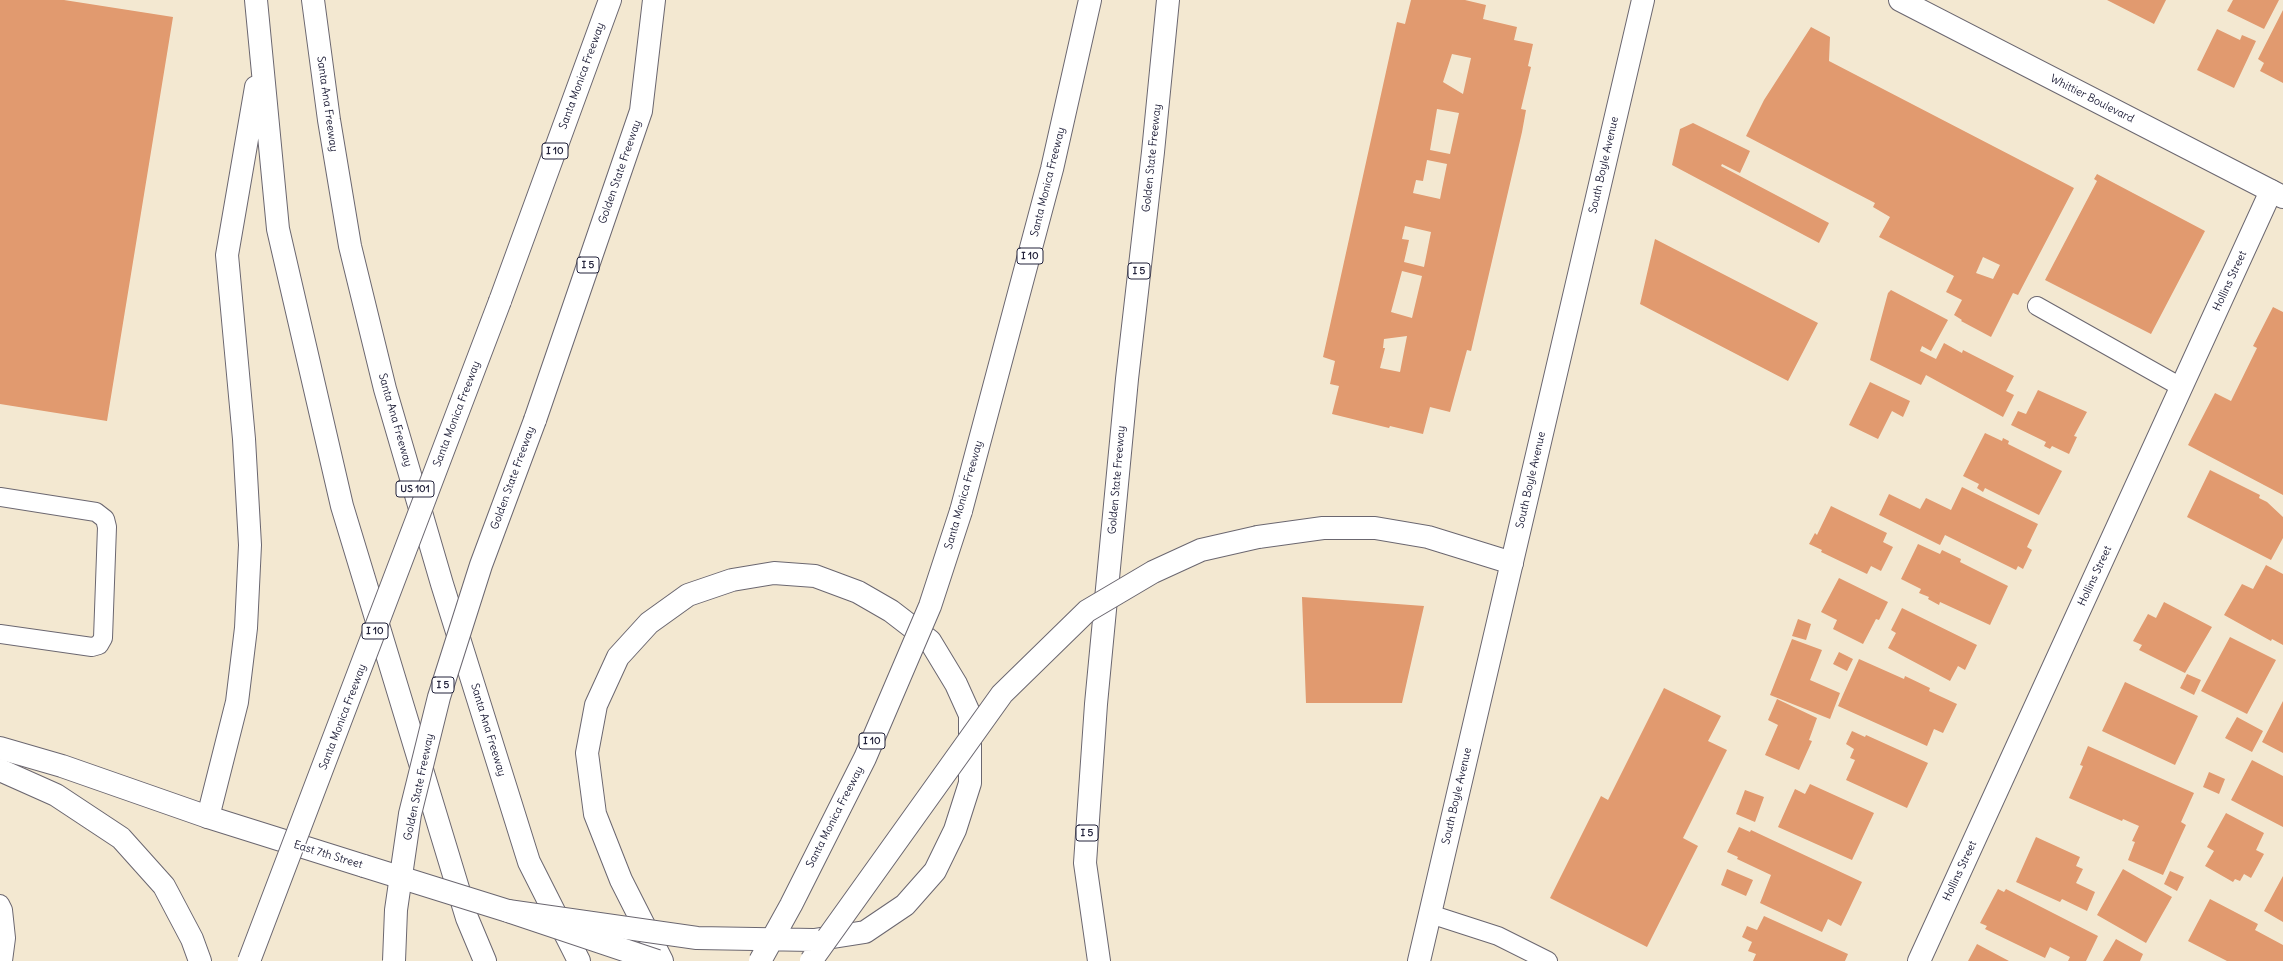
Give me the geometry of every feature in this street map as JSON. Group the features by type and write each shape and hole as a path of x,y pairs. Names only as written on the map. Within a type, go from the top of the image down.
{"main road":[{"path":"256,0 278,229 342,506 464,911 485,961"},
{"name":"Santa Ana Freeway","path":"312,0 328,120 350,246 385,389 442,584 529,862 579,961"},
{"name":"Santa Monica Freeway","path":"249,961 500,301 610,0"},
{"name":"Golden State Freeway","path":"394,961 396,910 410,814 439,697 481,565 535,420 641,111 654,0"},
{"name":"Santa Monica Freeway","path":"760,961 791,905 865,758 930,606 961,511 1052,169 1090,0"},
{"name":"Golden State Freeway","path":"1099,961 1085,863 1096,704 1126,379 1153,152 1168,0"},
{"name":"South Boyle Avenue","path":"1419,961 1643,0"},
{"name":"Whittier Boulevard","path":"1900,0 2277,194"},
{"path":"208,817 237,702 246,628 250,545 244,439 227,255 262,58"},
{"name":"Hollins Street","path":"1919,961 2181,387 2277,194"},
{"path":"812,951 1002,694 1087,611 1153,572 1201,550 1258,537 1323,528 1375,528 1428,537 1512,563"},
{"path":"508,911 697,938 812,951 865,932 904,905 935,871 955,830 970,783 970,715 956,684 930,641 891,611 858,592 815,576 774,573 732,580 688,595 648,623 618,657 596,705 587,753 595,814 621,880 662,961"},
{"name":"East 7th Street","path":"0,748 62,766 208,817 508,911 657,961"},
{"path":"0,770 56,795 121,838 164,886 192,939 200,961"}],"lane":[{"path":"2037,306 2181,387"},
{"path":"0,497 96,512 105,518 106,527 103,638 99,645 92,647 0,634"},
{"path":"0,904 3,910 6,938 3,961"},
{"path":"1430,914 1498,936 1548,961"}],"building":[{"path":"0,0 64,0 173,17 107,421 0,404"},
{"path":"1411,0 1465,0 1486,5 1483,19 1517,27 1514,40 1533,44 1528,66 1531,67 1521,109 1526,110 1522,132 1471,351 1467,350 1450,412 1430,407 1423,434 1390,426 1389,428 1332,414 1339,386 1330,384 1335,361 1323,357 1397,22 1405,24","holes":["1452,54 1471,58 1463,94 1443,82","1437,109 1459,113 1450,154 1430,150","1427,160 1447,164 1440,199 1413,193 1416,180 1423,181","1405,226 1431,232 1424,267 1404,262 1409,240 1402,239","1402,271 1422,276 1412,318 1391,312","1407,336 1400,372 1380,368 1385,348 1383,348 1384,339"]},
{"path":"2107,0 2166,0 2154,24"},
{"path":"2233,0 2279,0 2264,29 2227,11"},
{"path":"2283,10 2283,83 2260,71 2264,63 2258,59"},
{"path":"1811,27 1830,37 1829,61 2074,188 2018,295 2013,293 1991,337 1961,321 1962,320 1954,315 1962,300 1946,292 1954,276 1879,237 1890,217 1873,207 1875,203 1746,136 1764,100","holes":["1983,257 2000,265 1993,279 1976,273"]},
{"path":"2217,29 2240,40 2242,35 2256,41 2234,88 2197,70"},
{"path":"1693,123 1750,151 1740,173 1722,164 1721,166 1829,223 1819,243 1672,165 1680,129"},
{"path":"2097,174 2205,231 2151,334 2045,280 2097,181 2094,179"},
{"path":"1655,239 1818,323 1788,381 1640,304"},
{"path":"1891,290 1948,320 1931,351 1922,346 1920,351 1936,359 1944,343 1962,353 1963,350 2014,376 2006,391 2014,395 2003,417 1926,375 1921,385 1870,360 1888,293"},
{"path":"2273,307 2283,312 2283,495 2188,445 2215,393 2231,401 2257,348 2253,346"},
{"path":"1870,382 1910,401 1903,417 1892,411 1878,439 1849,425"},
{"path":"2038,390 2087,412 2074,436 2077,437 2069,454 2052,446 2050,449 2044,446 2046,442 2011,425 2018,411 2026,414"},
{"path":"1985,433 2002,441 2003,438 2009,441 2008,444 2062,471 2039,515 1985,488 1983,492 1977,488 1979,484 1963,476"},
{"path":"2210,470 2260,495 2259,498 2267,502 2283,517 2283,538 2271,560 2187,517"},
{"path":"1962,487 2038,524 2027,547 2032,550 2023,569 2018,566 2016,570 1945,535 1940,545 1879,515 1889,494 1920,509 1926,498 1951,510"},
{"path":"1831,506 1887,533 1883,542 1893,547 1881,571 1871,566 1867,574 1821,552 1822,550 1809,544 1815,533 1817,535"},
{"path":"1918,544 1940,554 1942,550 1961,559 1960,562 2008,586 1990,625 1940,602 1939,605 1928,599 1929,597 1919,593 1921,589 1901,579"},
{"path":"2266,565 2283,574 2283,645 2272,639 2271,641 2224,615 2242,584 2253,589"},
{"path":"1839,578 1888,602 1879,620 1876,619 1863,644 1833,629 1837,620 1821,612"},
{"path":"1302,597 1424,606 1402,703 1306,703"},
{"path":"2164,602 2212,627 2185,673 2139,650 2142,645 2133,641 2148,614 2156,618"},
{"path":"1902,608 1977,645 1965,670 1958,666 1950,681 1888,648 1896,633 1891,630"},
{"path":"1798,619 1811,624 1806,640 1792,636"},
{"path":"2230,637 2276,660 2247,714 2201,691"},
{"path":"1792,639 1822,650 1810,680 1840,693 1830,719 1770,695"},
{"path":"1839,652 1853,659 1847,671 1833,664"},
{"path":"1859,659 1904,679 1905,676 1930,688 1929,691 1957,704 1943,733 1934,729 1927,746 1838,706"},
{"path":"2187,674 2201,680 2194,695 2180,688"},
{"path":"2125,682 2198,716 2175,765 2102,731"},
{"path":"1664,688 1721,716 1708,741 1727,750 1683,838 1698,846 1647,947 1550,898 1601,796 1608,800"},
{"path":"1777,699 1817,718 1809,740 1812,741 1799,770 1765,755 1778,725 1768,720"},
{"path":"2283,701 2283,753 2262,742"},
{"path":"2237,717 2263,731 2252,752 2225,738"},
{"path":"1852,731 1865,737 1866,735 1928,763 1907,808 1846,780 1855,760 1850,758 1854,749 1846,744"},
{"path":"2088,746 2194,793 2181,822 2186,825 2163,875 2128,860 2135,842 2132,841 2139,826 2123,819 2122,821 2069,798 2083,766 2080,765"},
{"path":"2252,760 2283,776 2283,827 2231,800"},
{"path":"2209,772 2225,779 2219,794 2203,787"},
{"path":"1810,784 1874,813 1852,860 1778,827 1795,789 1805,794"},
{"path":"1745,790 1764,797 1755,822 1736,814"},
{"path":"2226,813 2264,833 2256,850 2264,854 2251,878 2244,874 2240,881 2235,879 2233,882 2205,866 2214,851 2207,847"},
{"path":"1739,827 1750,832 1751,830 1862,882 1841,926 1828,919 1822,932 1760,903 1771,875 1737,859 1738,857 1727,852"},
{"path":"2036,837 2080,857 2076,866 2083,869 2076,883 2095,892 2087,911 2062,899 2060,902 2016,882"},
{"path":"1727,869 1753,880 1746,896 1721,885"},
{"path":"2123,869 2172,897 2146,943 2097,915"},
{"path":"2170,871 2184,877 2177,891 2164,884"},
{"path":"2283,876 2283,922 2264,911"},
{"path":"1998,889 2004,892 2006,889 2098,936 2086,961 2068,961 2070,957 2050,947 2045,958 1985,929 1987,926 1980,923"},
{"path":"2210,899 2258,924 2255,930 2283,945 2283,961 2227,961 2188,941"},
{"path":"1764,916 1848,954 1845,961 1753,961 1756,954 1748,951 1752,942 1742,937 1747,926 1757,930"},
{"path":"2116,939 2143,954 2140,961 2103,961"},
{"path":"1977,944 2009,961 1968,961"}]}
